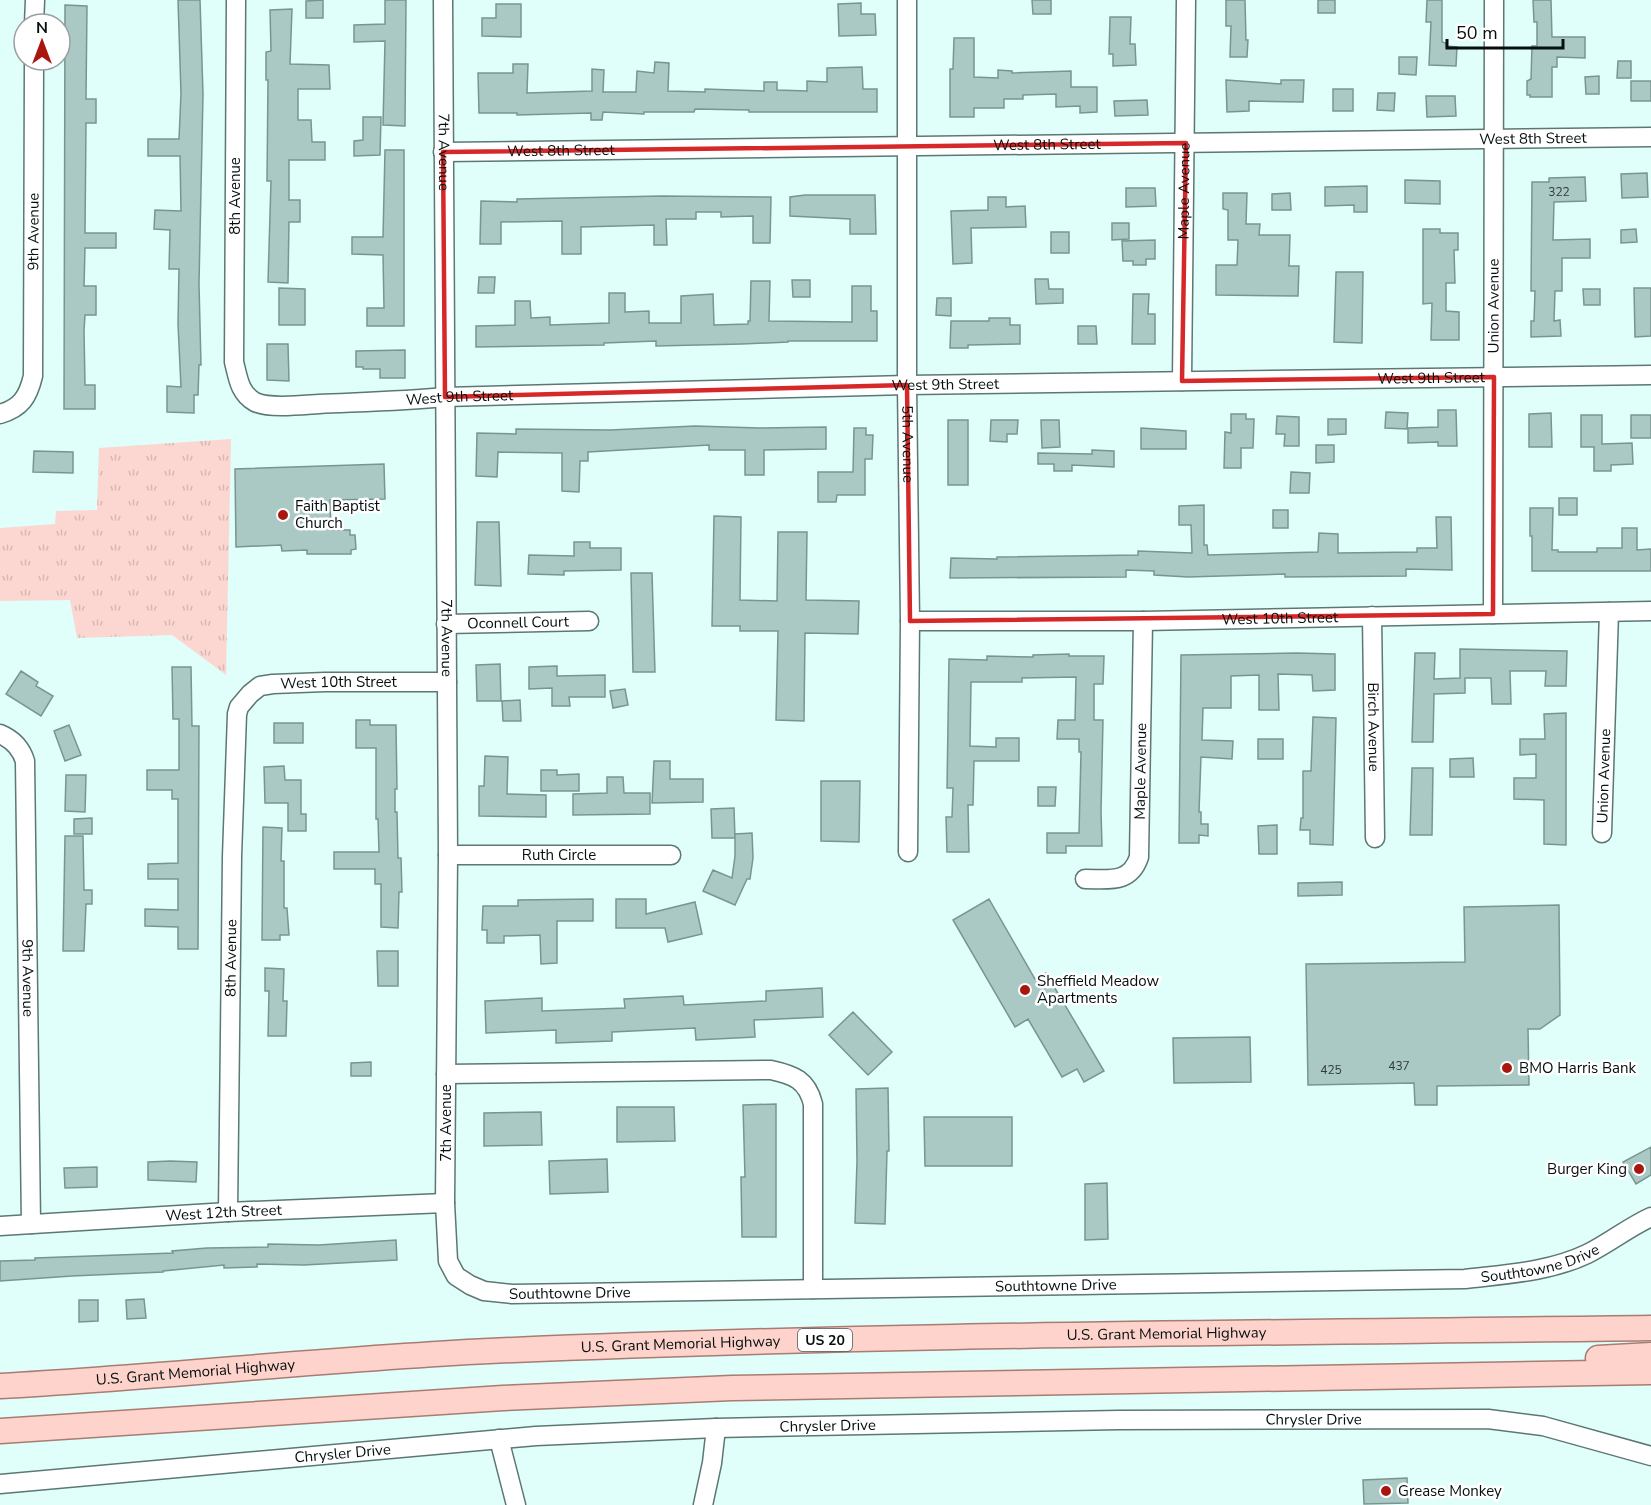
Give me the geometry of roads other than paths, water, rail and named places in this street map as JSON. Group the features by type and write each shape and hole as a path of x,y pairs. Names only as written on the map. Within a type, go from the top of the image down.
{"main road":[{"name":"U.S. Grant Memorial Highway","path":"0,1386 483,1352 658,1345 905,1338 1651,1328"},
{"path":"1429,1375 1549,1361 1651,1355"},
{"path":"0,1431 503,1398 732,1388 1651,1372"}],"street":[{"name":"8th Avenue","path":"236,0 234,362 243,391"},
{"name":"7th Avenue","path":"442,0 448,855 445,1203 447,1261 454,1272"},
{"name":"5th Avenue","path":"907,0 907,385 910,621 908,852"},
{"name":"Maple Avenue","path":"1182,381 1186,0"},
{"name":"Union Avenue","path":"1493,614 1494,0"},
{"name":"9th Avenue","path":"0,414 11,411 24,400 29,392 33,376 34,72"},
{"name":"West 8th Street","path":"443,152 1651,137"},
{"name":"West 9th Street","path":"243,391 255,402 285,405 445,397 907,385 1651,375"},
{"name":"West 10th Street","path":"910,621 1143,621 1651,611"},
{"name":"Union Avenue","path":"1602,833 1609,612"},
{"name":"Birch Avenue","path":"1372,616 1375,838"},
{"name":"Oconnell Court","path":"446,624 589,621"},
{"name":"Maple Avenue","path":"1085,879 1116,879 1126,875 1136,866 1141,845 1143,621"},
{"name":"West 10th Street","path":"239,707 260,686 273,684 447,682"},
{"name":"8th Avenue","path":"228,1212 232,857 239,707"},
{"name":"9th Avenue","path":"5,736 22,753 25,761 31,1224"},
{"name":"Ruth Circle","path":"448,855 671,855"},
{"path":"446,1074 771,1070 794,1077 810,1091 813,1104 813,1289"},
{"name":"West 12th Street","path":"0,1226 228,1212 445,1203"},
{"name":"Southtowne Drive","path":"454,1272 470,1286 484,1291 512,1294 1465,1279 1534,1271 1587,1254 1651,1216"},
{"name":"Chrysler Drive","path":"0,1484 499,1439 716,1428 1131,1420 1488,1419 1544,1426 1651,1456"},
{"path":"703,1505 716,1428"},
{"path":"499,1439 516,1505"}],"place":[{"name":"Faith Baptist Church","path":"283,515"},
{"name":"Sheffield Meadow Apartments","path":"1025,990"},
{"name":"BMO Harris Bank","path":"1507,1068"},
{"name":"Burger King","path":"1639,1169"},
{"name":"Grease Monkey","path":"1386,1491"}]}
